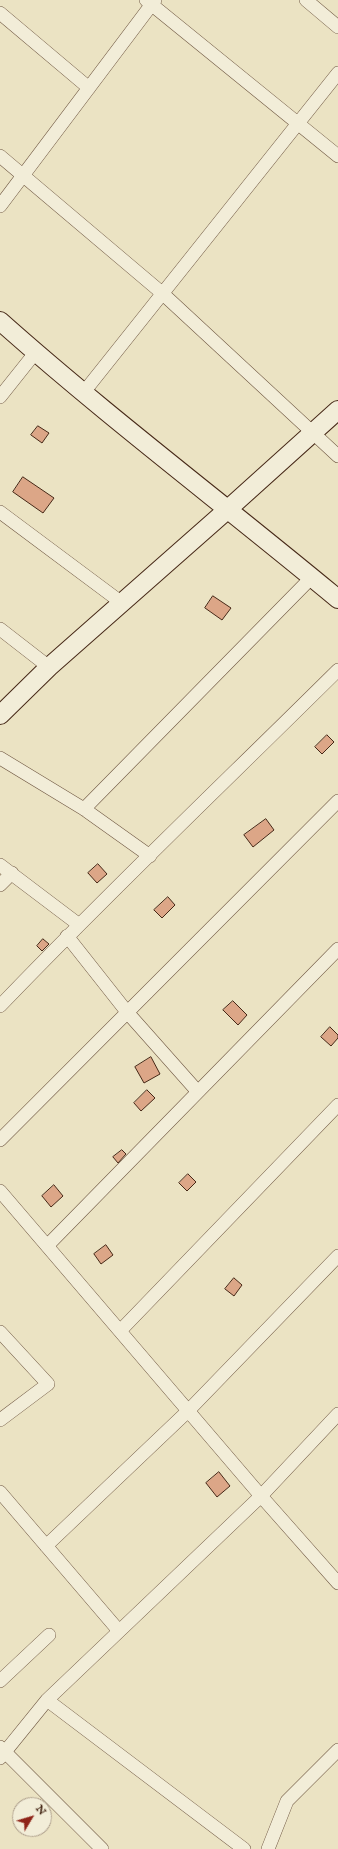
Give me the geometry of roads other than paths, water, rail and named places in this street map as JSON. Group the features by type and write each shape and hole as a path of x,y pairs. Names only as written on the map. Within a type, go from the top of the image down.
{"street":[{"path":"306,0 338,27"},
{"path":"0,206 89,88 151,2 338,156"},
{"path":"0,13 89,88"},
{"path":"84,392 162,292 338,73"},
{"path":"0,156 162,292 338,456"},
{"path":"0,321 35,353 338,599"},
{"path":"0,397 35,353"},
{"path":"0,715 49,667 338,410"},
{"path":"0,512 122,603"},
{"path":"84,809 312,577"},
{"path":"0,629 49,667"},
{"path":"0,1006 78,924 150,856 338,670"},
{"path":"0,758 84,809 150,856"},
{"path":"0,1140 338,801"},
{"path":"0,865 78,924"},
{"path":"0,885 12,873"},
{"path":"67,936 127,1012 198,1092"},
{"path":"47,1246 338,949"},
{"path":"120,1331 338,1105"},
{"path":"0,1191 261,1496 338,1583"},
{"path":"46,1546 188,1411 338,1256"},
{"path":"0,1332 48,1384 0,1420"},
{"path":"102,1849 1,1752 47,1700 261,1496 338,1414"},
{"path":"1,1496 119,1631"},
{"path":"0,1681 49,1635"},
{"path":"47,1700 244,1849"},
{"path":"268,1849 287,1801 338,1750"}]}
